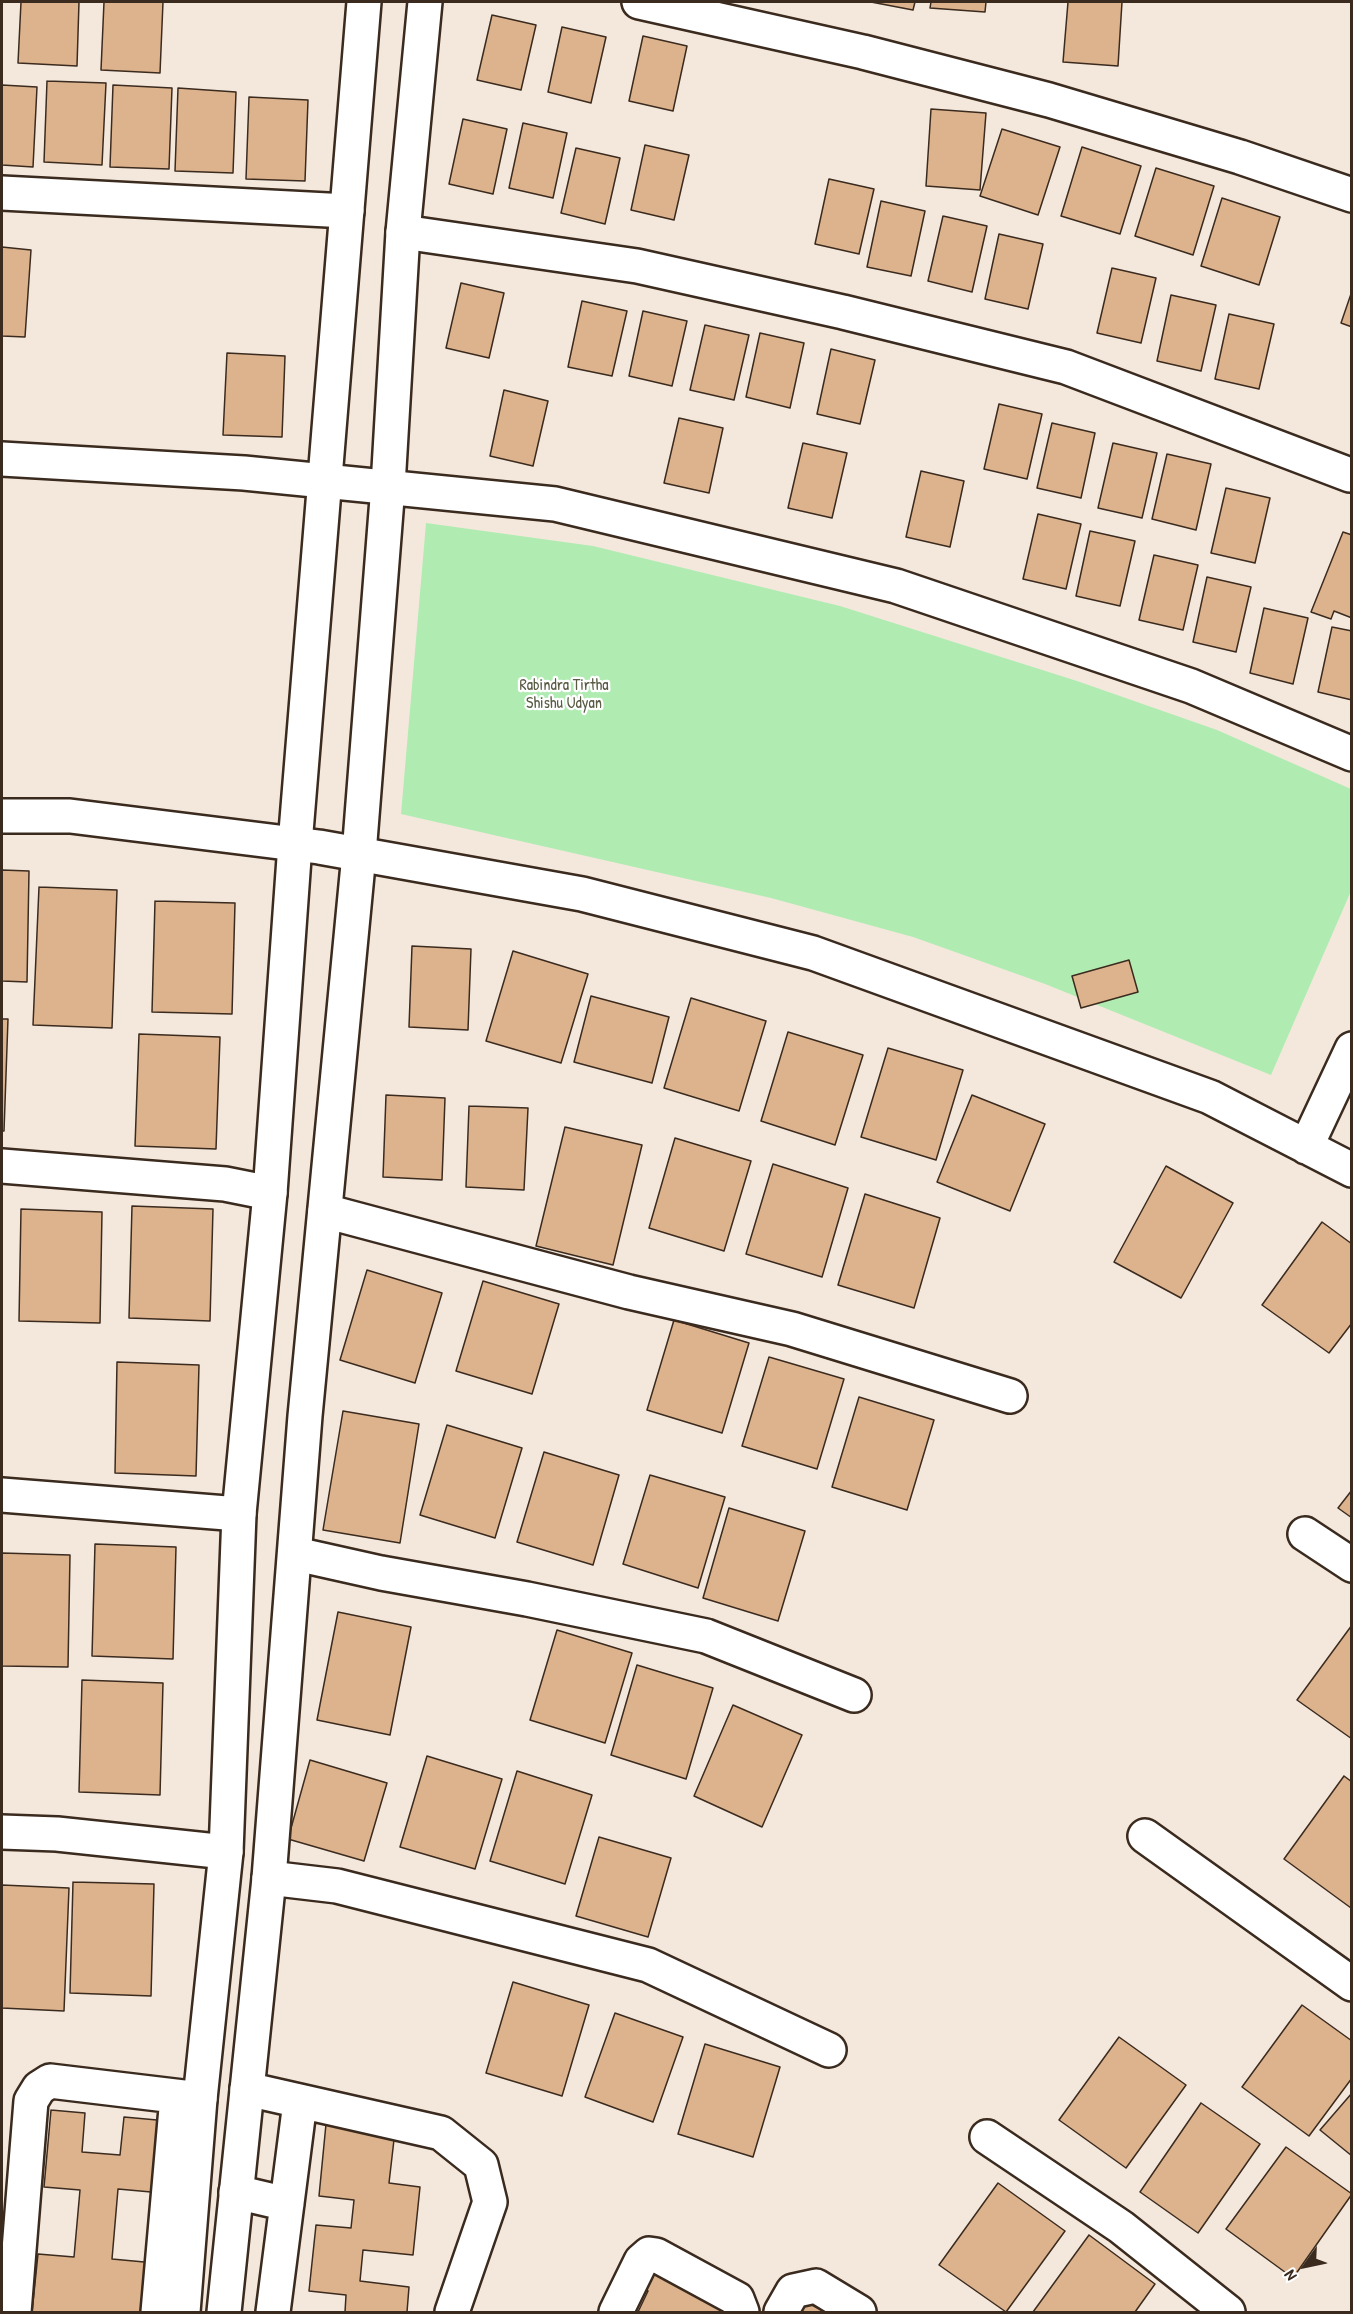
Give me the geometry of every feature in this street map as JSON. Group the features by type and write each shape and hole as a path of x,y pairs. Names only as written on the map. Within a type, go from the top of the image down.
{"street":[{"path":"158,2313 226,1852 239,1514 270,1193 295,844 364,2"},
{"path":"224,2313 269,1878 305,1416 359,854 388,486 403,232 425,2"},
{"path":"639,2 863,52 1049,100 1240,157 1352,195"},
{"path":"2,192 347,210"},
{"path":"403,232 637,266 843,312 1055,364 1350,475"},
{"path":"2,459 244,473 555,504 896,586 1191,686 1352,754"},
{"path":"2,816 70,816 359,854 582,894 813,953 1210,1097 1352,1170"},
{"path":"1306,1147 1352,1049"},
{"path":"2,1166 225,1184 270,1193"},
{"path":"325,1211 629,1293 792,1329 1010,1396"},
{"path":"2,1495 239,1514"},
{"path":"1305,1534 1352,1565"},
{"path":"296,1554 381,1573 527,1599 706,1636 854,1695"},
{"path":"2,1832 57,1834 226,1852"},
{"path":"1145,1836 1352,1984"},
{"path":"269,1878 337,1886 648,1965 829,2050"},
{"path":"14,2313 31,2101 39,2088 50,2080 189,2098"},
{"path":"247,2090 441,2133 481,2165 490,2202 452,2313"},
{"path":"183,2313 189,2098"},
{"path":"273,2313 300,2102"},
{"path":"987,2137 1121,2227 1228,2313"},
{"path":"236,2192 287,2205"},
{"path":"616,2313 641,2261 648,2254 656,2255 737,2299 742,2313"},
{"path":"781,2313 793,2291 816,2286 859,2313"}],"green space":[{"name":"Rabindra Tirtha Shishu Udyan","path":"426,523 593,546 840,606 1077,681 1217,730 1351,789 1351,891 1271,1075 1045,984 913,937 771,898 401,814"}],"building":[{"path":"21,2 79,2 77,66 18,63"},
{"path":"104,2 163,2 160,73 101,70"},
{"path":"871,2 915,2 913,10"},
{"path":"931,2 986,2 985,12 930,8"},
{"path":"1068,2 1122,2 1118,66 1063,62"},
{"path":"492,15 536,25 521,90 477,80"},
{"path":"562,27 606,37 591,103 548,92"},
{"path":"643,36 687,46 673,111 629,101"},
{"path":"47,81 106,83 102,165 44,162"},
{"path":"2,85 37,87 33,167 2,165"},
{"path":"113,85 172,88 169,169 110,167"},
{"path":"178,88 236,92 233,173 175,171"},
{"path":"249,97 308,100 305,181 246,179"},
{"path":"931,109 986,113 980,190 926,186"},
{"path":"463,119 507,129 493,194 449,184"},
{"path":"523,123 567,133 553,198 509,188"},
{"path":"1002,129 1060,147 1038,215 980,196"},
{"path":"645,145 689,155 674,220 631,210"},
{"path":"1082,147 1141,166 1120,234 1061,216"},
{"path":"576,148 620,158 605,224 561,213"},
{"path":"1156,168 1214,186 1193,255 1135,236"},
{"path":"829,179 874,189 859,254 815,244"},
{"path":"1222,198 1280,217 1259,285 1201,266"},
{"path":"881,201 925,211 911,276 867,267"},
{"path":"943,216 987,226 972,292 928,281"},
{"path":"999,234 1043,244 1028,309 985,299"},
{"path":"2,247 31,250 25,337 2,336"},
{"path":"1112,268 1156,278 1141,343 1097,333"},
{"path":"461,283 504,293 489,358 446,348"},
{"path":"1352,291 1352,327 1341,323"},
{"path":"1171,295 1216,305 1201,371 1157,361"},
{"path":"582,301 627,311 612,376 568,367"},
{"path":"643,311 687,321 672,386 629,376"},
{"path":"1229,314 1274,324 1259,389 1215,379"},
{"path":"705,325 749,335 734,400 690,390"},
{"path":"760,333 804,343 790,408 746,397"},
{"path":"831,349 875,360 860,424 817,414"},
{"path":"227,353 285,356 282,437 223,435"},
{"path":"504,390 548,401 533,466 490,456"},
{"path":"999,404 1042,414 1027,479 984,469"},
{"path":"679,418 723,428 709,493 664,483"},
{"path":"1052,423 1095,433 1081,498 1037,488"},
{"path":"803,443 847,453 832,518 788,508"},
{"path":"1113,443 1157,453 1142,518 1098,508"},
{"path":"1167,454 1211,464 1196,530 1152,519"},
{"path":"921,471 964,481 950,547 906,537"},
{"path":"1226,488 1270,498 1255,563 1211,553"},
{"path":"1038,514 1081,524 1066,589 1023,579"},
{"path":"1090,531 1135,541 1120,606 1076,596"},
{"path":"1343,532 1352,535 1352,618 1334,611 1331,619 1311,612"},
{"path":"1154,555 1198,565 1183,630 1139,620"},
{"path":"1207,577 1251,587 1236,652 1193,642"},
{"path":"1264,608 1308,618 1293,684 1250,673"},
{"path":"1332,627 1352,631 1352,700 1318,692"},
{"path":"2,870 29,871 27,982 2,981"},
{"path":"39,887 117,890 112,1028 33,1025"},
{"path":"155,901 235,903 232,1014 152,1012"},
{"path":"412,946 471,949 468,1030 409,1027"},
{"path":"513,951 588,974 561,1063 486,1041"},
{"path":"1129,960 1138,992 1081,1008 1072,976"},
{"path":"591,996 669,1017 652,1083 574,1062"},
{"path":"691,998 766,1021 739,1111 664,1088"},
{"path":"2,1019 8,1019 4,1131 2,1131"},
{"path":"788,1032 863,1055 835,1145 761,1121"},
{"path":"139,1034 220,1037 216,1149 135,1146"},
{"path":"888,1048 963,1070 936,1160 861,1137"},
{"path":"386,1095 445,1098 442,1180 383,1177"},
{"path":"972,1095 1045,1124 1010,1211 937,1182"},
{"path":"469,1106 528,1108 524,1190 466,1187"},
{"path":"565,1127 642,1145 613,1265 536,1246"},
{"path":"675,1138 751,1161 724,1251 649,1228"},
{"path":"773,1164 848,1188 822,1277 746,1254"},
{"path":"1166,1166 1233,1203 1181,1298 1114,1262"},
{"path":"865,1194 940,1218 914,1308 838,1285"},
{"path":"132,1206 213,1209 210,1321 129,1318"},
{"path":"21,1209 102,1212 100,1323 19,1321"},
{"path":"1322,1222 1352,1244 1352,1323 1329,1353 1262,1305"},
{"path":"367,1270 442,1293 415,1383 340,1360"},
{"path":"483,1281 559,1304 532,1394 456,1371"},
{"path":"674,1320 749,1343 722,1433 647,1410"},
{"path":"769,1357 844,1379 817,1469 742,1446"},
{"path":"117,1362 199,1365 196,1476 115,1473"},
{"path":"859,1397 934,1420 907,1510 832,1487"},
{"path":"343,1411 419,1424 400,1543 323,1530"},
{"path":"447,1425 522,1448 495,1538 420,1515"},
{"path":"544,1452 619,1475 593,1565 517,1542"},
{"path":"650,1475 725,1497 698,1588 623,1564"},
{"path":"1352,1490 1352,1518 1338,1508"},
{"path":"729,1508 805,1531 778,1621 703,1598"},
{"path":"95,1544 176,1547 173,1659 92,1656"},
{"path":"2,1553 70,1555 68,1667 2,1666"},
{"path":"338,1612 411,1627 390,1735 317,1720"},
{"path":"1352,1625 1352,1739 1297,1700"},
{"path":"557,1630 632,1653 605,1743 530,1720"},
{"path":"637,1665 713,1688 686,1779 611,1755"},
{"path":"82,1680 163,1683 160,1795 79,1792"},
{"path":"733,1705 802,1735 762,1827 694,1796"},
{"path":"427,1756 502,1779 475,1869 400,1847"},
{"path":"310,1760 387,1783 364,1861 288,1839"},
{"path":"517,1771 592,1795 565,1884 490,1861"},
{"path":"1344,1776 1352,1782 1351,1908 1284,1859"},
{"path":"599,1837 671,1858 648,1937 576,1916"},
{"path":"73,1882 154,1884 151,1996 70,1993"},
{"path":"2,1885 69,1888 64,2011 2,2008"},
{"path":"513,1982 589,2005 562,2096 486,2073"},
{"path":"1302,2005 1352,2041 1352,2078 1309,2136 1242,2087"},
{"path":"615,2013 683,2037 653,2122 585,2097"},
{"path":"1119,2037 1186,2085 1126,2168 1059,2120"},
{"path":"705,2044 780,2067 753,2157 678,2134"},
{"path":"1352,2093 1352,2156 1320,2130"},
{"path":"1201,2103 1260,2144 1198,2233 1140,2192"},
{"path":"51,2110 85,2113 82,2152 120,2155 124,2117 168,2121 162,2193 118,2189 112,2259 155,2263 151,2312 32,2312 38,2254 74,2257 80,2190 44,2187"},
{"path":"326,2124 395,2131 389,2183 420,2187 413,2255 363,2250 360,2281 409,2287 407,2312 345,2312 346,2295 309,2291 316,2225 351,2228 354,2200 319,2196"},
{"path":"1286,2147 1352,2194 1293,2278 1226,2229"},
{"path":"998,2183 1065,2231 1006,2312 939,2265"},
{"path":"1089,2235 1155,2284 1135,2312 1033,2312"},
{"path":"649,2261 731,2312 638,2312 648,2291 636,2286"},
{"path":"804,2301 826,2312 797,2312"},
{"path":"626,2306 638,2312 623,2312"}]}
